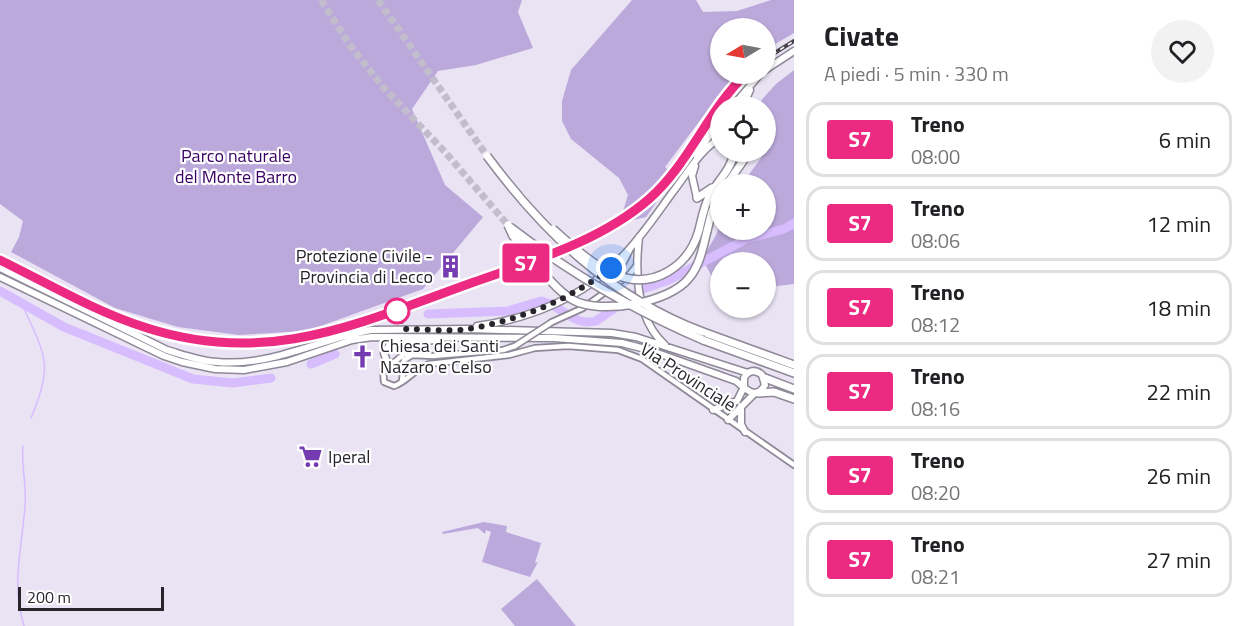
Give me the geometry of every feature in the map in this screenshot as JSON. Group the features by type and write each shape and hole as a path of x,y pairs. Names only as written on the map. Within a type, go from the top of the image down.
{"highway":[{"path":"487,156 523,203 580,260 625,293 652,310 681,323 794,365"},
{"path":"697,198 710,190"},
{"path":"710,196 706,202 703,231 694,271 679,288 662,297 598,307 584,305 567,296 513,237 508,225 575,274 640,311 703,340 794,373"},
{"path":"523,203 604,268 630,279 653,278 676,267 691,250 710,215"},
{"path":"765,378 794,389"},
{"path":"756,393 774,392 794,399"}],"main road":[{"path":"776,63 794,51"},
{"path":"741,96 752,84"},
{"path":"468,329 496,324 555,304 590,284 611,268 640,236 710,135"},
{"path":"655,215 710,145"},
{"path":"697,198 693,171 706,148"},
{"path":"640,236 638,268 646,319 655,336 668,347"},
{"path":"0,268 167,350 217,362 261,360 349,334 371,330 468,329 612,333 668,347 748,373 756,371 765,378 765,385 728,420"},
{"path":"0,277 164,356 215,369 266,368 352,340 372,337 554,338 622,343 649,350 736,381 756,393"},
{"path":"390,365 384,352 392,343 476,338"},
{"path":"713,410 737,401 744,387 744,378 748,373"},
{"path":"728,420 731,405"},
{"path":"741,406 741,423 745,432"}],"street":[{"path":"610,287 632,245"},
{"path":"419,355 405,353 390,365 382,373 385,383 394,386 402,381 406,357 497,350 515,346 562,316 588,305 638,268"},
{"name":"Via Provinciale","path":"402,381 429,364 509,355 536,348 568,346 618,350 642,359 794,465"},
{"path":"390,365 403,371"},
{"name":"Via Provinciale","path":"403,371 414,372"}],"green space":[{"name":"Parco naturale del Monte Barro","path":"0,0 522,0 518,12 533,48 476,65 438,71 412,109 445,185 483,217 423,289 307,331 239,335 178,327 115,308 11,252 19,237 23,221 0,204"},
{"path":"632,0 696,0 703,12 737,11 771,0 794,0 794,33 776,44 776,18 710,18 710,84 727,84 718,96 710,96 710,107 665,167 675,176 646,217 629,221 618,227 628,195 619,178 571,139 562,121 562,101 571,70"},
{"path":"794,70 794,284 776,286 776,252 710,252 710,273 705,256 713,240 776,240 776,174 749,174 758,162 776,162 776,96 765,96"},
{"path":"484,522 507,526 506,532 541,543 535,563 538,562 530,577 482,562 491,532 486,530 485,534 478,528 443,534 442,532"},
{"path":"537,579 576,626 515,626 501,609"}],"waterway":[{"path":"428,314 508,311 541,301 581,321 596,321 643,289 669,280 746,239 784,229 794,223"},
{"path":"0,291 64,327 193,379 233,383 271,378"},
{"path":"21,302 36,334 44,359 43,384 31,418"},
{"path":"311,364 335,354"},
{"path":"23,446 25,498 18,566 18,596 24,626"}],"tunnel":[{"path":"321,0 349,44 383,87 445,152 508,225"},
{"path":"378,0 487,156"}],"railway":[{"path":"776,52 794,41"},
{"path":"636,210 667,178 737,84"},
{"path":"0,260 89,304 144,327 194,339 243,343 291,339 338,330 385,316 524,264"}],"train":[{"name":"S7","path":"0,260 110,314 143,327 185,338 261,344 295,340 330,332 398,311 524,264 611,226 636,210 660,188 735,84"}],"place":[{"name":"Protezione Civile - Provincia di Lecco","path":"451,266"},
{"name":"Chiesa dei Santi Nazaro e Celso","path":"362,356"},
{"name":"Iperal","path":"310,457"}],"route":[{"path":"397,311 404,329 468,329 496,324 550,306 590,284 611,268"}]}
